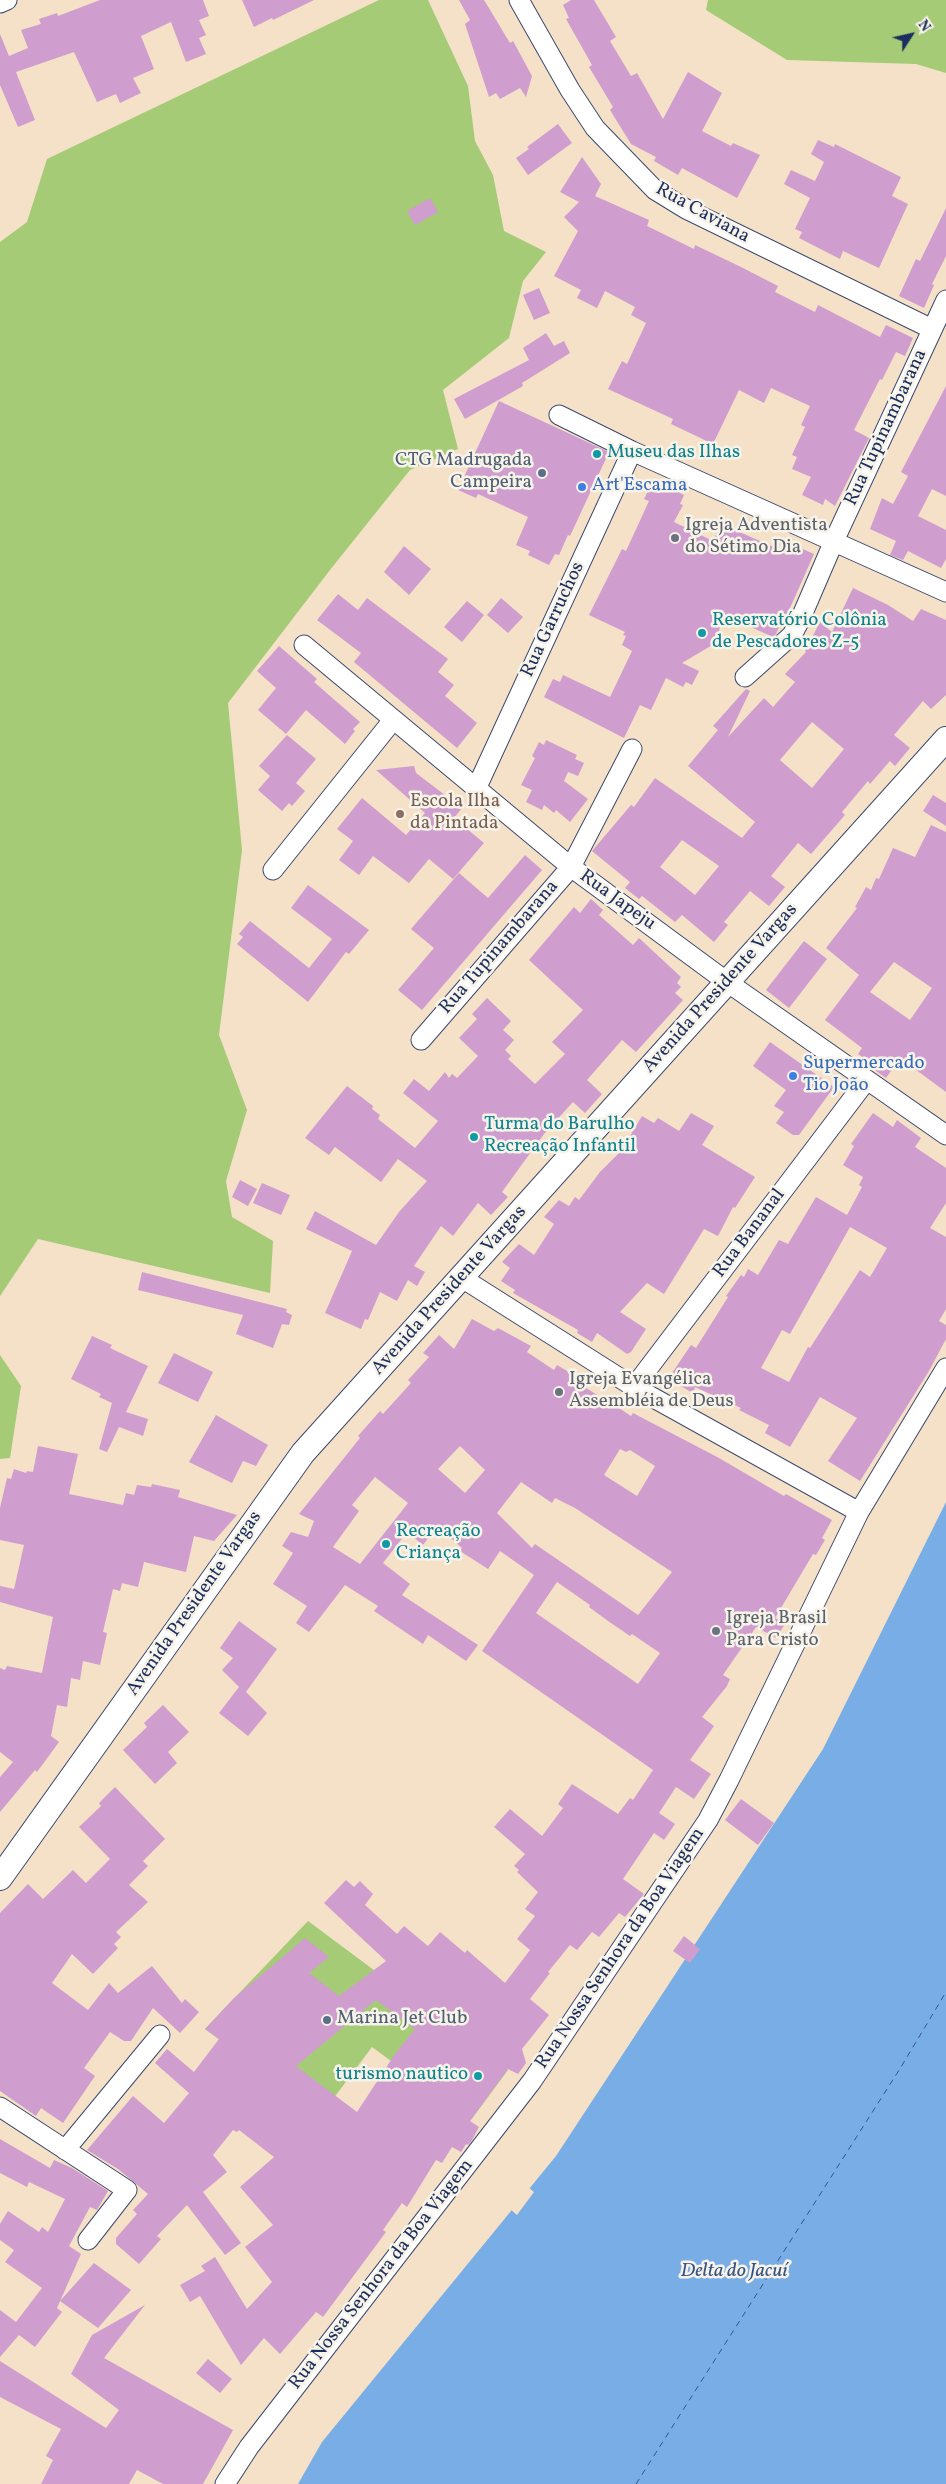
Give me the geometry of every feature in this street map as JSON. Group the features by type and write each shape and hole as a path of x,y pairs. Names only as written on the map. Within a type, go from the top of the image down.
{"street":[{"path":"0,3 7,0"},
{"name":"Rua Caviana","path":"519,0 570,90 595,128 655,190 686,209 932,330"},
{"name":"Rua Tupinambarana","path":"745,677 792,635 946,300"},
{"path":"559,415 946,592"},
{"name":"Rua Garruchos","path":"476,788 632,450"},
{"name":"Rua Japeju","path":"304,645 392,720 571,866 727,982 866,1081 946,1135"},
{"path":"273,870 392,720"},
{"name":"Avenida Presidente Vargas","path":"0,1878 303,1453 946,739"},
{"name":"Rua Tupinambarana","path":"421,1040 571,866 632,749"},
{"name":"Rua Bananal","path":"634,1387 866,1081"},
{"path":"462,1278 634,1387 859,1512"},
{"name":"Rua Nossa Senhora da Boa Viagem","path":"225,2484 249,2447 532,2081 708,1820 859,1512 946,1368"},
{"path":"65,2150 160,2035"},
{"path":"0,2107 127,2190 88,2240"}],"green space":[{"path":"379,0 428,0 468,86 475,141 493,175 504,231 546,252 523,281 509,338 443,390 458,449 410,470 228,703 242,850 219,1035 247,1110 226,1181 232,1217 273,1241 270,1293 38,1239 0,1296 0,242 27,222 47,159"},
{"path":"708,0 946,0 946,73 916,64 787,60 706,10"},
{"path":"0,1355 21,1386 10,1458 0,1459"},
{"name":"Marina Jet Club","path":"308,1921 508,2070 471,2120 372,2047 321,2115 205,2029"}],"water":[{"name":"Delta do Jacuí","path":"946,1502 946,2484 298,2484 322,2442 556,2156 823,1749"}],"pier":[{"path":"528,2187 534,2192 517,2215 510,2209"}],"building":[{"path":"100,0 203,0 209,16 199,20 206,35 199,38 206,54 186,62 171,22 141,36 154,69 133,78 141,93 120,103 116,94 97,102 74,52 16,72 35,120 18,127 0,85 0,34 9,56 28,48 21,30 41,24 39,19 57,13 58,16"},
{"path":"242,0 314,0 254,27"},
{"path":"459,0 484,0 510,43 513,41 532,76 526,97 520,88 500,99 496,93 489,97 465,24 470,20"},
{"path":"571,0 594,0 616,37 610,41 631,76 637,73 663,119 688,72 722,93 702,131 731,146 733,143 760,155 737,198 682,168 678,175 654,161 656,157 631,144 610,110 613,107 589,67 592,65 566,19 569,18 563,5"},
{"path":"558,124 572,143 528,175 516,158 529,149 527,147"},
{"path":"818,140 834,147 835,144 901,177 892,196 908,204 879,268 843,251 840,259 799,238 802,232 795,229 810,198 784,184 791,170 815,181 824,162 811,154"},
{"path":"582,157 601,184 595,196 649,220 647,226 694,249 695,245 739,266 778,286 775,292 815,312 818,305 880,337 886,325 913,338 905,356 896,352 854,430 869,438 835,506 825,499 823,505 802,495 811,477 792,469 797,457 792,455 805,427 801,425 810,406 771,388 764,403 739,390 713,444 671,424 673,419 608,389 622,361 627,364 646,323 631,315 635,307 605,291 597,308 577,298 581,290 554,276 578,231 564,217 579,202 560,192"},
{"path":"430,198 438,212 415,225 407,211"},
{"path":"946,208 946,256 932,284 934,285 924,308 899,296 916,259 920,261"},
{"path":"539,288 550,313 534,320 523,295"},
{"path":"546,333 554,346 564,341 570,353 522,383 523,386 465,419 454,399 529,360 523,348"},
{"path":"946,386 946,496 932,489 918,516 946,530 946,559 941,568 908,551 903,560 890,555 896,541 870,529 882,498 893,504 908,476 901,472"},
{"name":"CTG Madrugada Campeira","path":"499,401 609,452 570,536 568,535 559,555 555,554 549,565 528,555 530,551 516,545 528,517 478,494 476,498 458,490"},
{"path":"652,483 662,488 664,485 684,495 680,504 683,505 674,522 713,541 721,524 783,551 787,542 814,554 786,617 784,616 773,637 722,614 718,637 714,644 682,663 699,671 692,685 686,682 683,687 666,678 651,710 640,705 624,738 544,697 553,679 560,682 563,675 610,697 632,651 622,645 626,636 623,635 625,632 589,615 622,549 626,551 649,501 644,499"},
{"path":"404,546 431,569 409,595 384,572"},
{"path":"853,588 888,605 913,621 921,609 946,620 946,695 931,709 923,701 894,735 910,748 895,766 890,761 870,784 868,781 842,812 845,815 811,854 798,843 771,876 785,887 769,906 750,891 724,922 728,925 714,942 682,915 675,922 642,896 639,899 625,888 630,882 592,851 631,805 634,807 655,778 742,838 755,822 688,766 718,730 713,726 746,689 750,691 728,737 764,698 773,707 795,682 785,674 806,652 820,622 832,632","holes":["812,722 844,749 812,788 780,760","682,840 719,866 695,895 660,867"]},
{"path":"338,594 358,610 367,598 448,659 438,672 454,685 445,696 477,723 457,748 354,662 361,653 317,620"},
{"path":"501,598 523,617 508,633 487,615"},
{"path":"467,601 484,615 462,642 444,627"},
{"path":"279,646 317,679 314,682 360,722 353,729 355,731 345,744 306,710 286,734 258,710 276,688 257,671"},
{"path":"287,735 316,759 296,783 305,791 292,806 289,803 282,811 258,790 270,776 259,766"},
{"path":"546,740 577,755 575,759 584,763 578,776 568,772 564,781 588,799 570,822 556,810 554,813 544,805 542,810 526,802 532,790 521,785 535,758 532,756 539,742 544,745"},
{"name":"Escola Ilha da Pintada","path":"414,766 416,773 462,808 454,818 484,843 453,879 429,859 409,883 373,856 359,875 339,860 353,841 337,829 362,798 406,835 425,813 376,770"},
{"path":"933,795 946,803 946,826 923,811"},
{"path":"931,825 946,832 946,1092 900,1058 886,1078 869,1066 871,1063 858,1054 862,1048 825,1020 859,975 826,948 857,908 855,907 866,887 871,890 876,878 879,879 893,848 915,857","holes":["894,962 932,988 910,1020 870,992"]},
{"path":"525,855 542,870 422,1010 398,990 434,948 411,929 459,873 488,898"},
{"path":"308,885 369,930 349,954 346,952 308,1002 237,944 243,937 239,934 250,921 309,968 332,939 291,908"},
{"path":"591,899 603,910 599,915 633,945 639,938 681,977 677,983 681,987 675,993 683,1000 636,1052 622,1040 587,1080 602,1094 585,1113 573,1102 544,1134 502,1192 508,1197 491,1215 478,1203 453,1236 441,1226 414,1266 425,1272 417,1286 408,1280 397,1301 380,1292 368,1320 365,1319 361,1329 325,1313 352,1251 306,1229 315,1211 376,1245 399,1212 427,1181 398,1159 381,1182 335,1147 329,1155 305,1138 347,1086 373,1106 372,1109 380,1115 378,1119 415,1148 438,1121 403,1093 414,1079 429,1091 445,1072 449,1078 452,1074 457,1078 478,1056 459,1038 477,1019 472,1014 487,998 511,1021 503,1030 514,1040 505,1050 511,1056 508,1059 535,1084 565,1054 552,1042 583,1010 529,960 574,907 580,913"},
{"path":"804,941 827,959 789,1008 766,990"},
{"name":"Supermercado Tio João","path":"770,1042 834,1087 799,1135 793,1135 776,1123 784,1112 774,1106 786,1090 753,1066"},
{"path":"691,1113 714,1126 702,1145 755,1177 735,1208 733,1207 718,1236 704,1229 664,1294 647,1283 620,1312 646,1329 631,1352 627,1354 597,1333 592,1342 577,1333 578,1330 513,1293 515,1290 501,1281 510,1268 502,1262 519,1244 534,1255 554,1224 544,1217 559,1200 569,1206 575,1197 579,1200 600,1172 621,1151 642,1116 654,1123 658,1118 679,1131"},
{"path":"873,1113 893,1127 897,1120 921,1138 915,1147 946,1168 946,1203 930,1228 946,1237 946,1309 939,1321 946,1325 946,1339 929,1371 860,1481 828,1461 857,1418 820,1397 790,1447 765,1433 769,1425 739,1410 741,1408 695,1387 693,1393 668,1379 691,1345 696,1348 728,1297 726,1296 741,1275 744,1277 748,1269 758,1275 779,1240 788,1244 816,1197 847,1215 862,1187 859,1185 863,1177 843,1165 854,1146 851,1144","holes":["850,1227 887,1248 870,1277 860,1270 810,1348 808,1347 789,1382 761,1368 782,1330 790,1334"]},
{"path":"240,1180 257,1189 248,1206 232,1197"},
{"path":"262,1183 290,1195 281,1215 253,1203"},
{"path":"142,1272 287,1309 286,1312 292,1315 289,1325 282,1324 273,1348 236,1334 243,1315 138,1290"},
{"path":"472,1319 494,1331 498,1328 531,1346 527,1352 554,1370 557,1365 584,1381 581,1385 631,1416 633,1413 719,1458 784,1496 786,1494 832,1520 822,1538 825,1540 816,1555 813,1554 775,1618 785,1624 776,1638 756,1627 723,1675 730,1679 727,1686 702,1717 714,1726 690,1760 711,1774 694,1799 676,1787 659,1813 675,1824 664,1840 654,1833 623,1879 644,1894 625,1917 619,1913 599,1937 592,1932 577,1950 570,1945 548,1972 550,1973 530,1999 549,2015 522,2049 526,2063 518,2074 508,2069 470,2121 479,2127 471,2142 468,2145 466,2144 461,2152 452,2147 442,2163 436,2160 407,2207 402,2203 383,2230 386,2232 323,2317 316,2312 280,2354 264,2338 241,2365 200,2296 190,2302 180,2285 205,2271 201,2266 215,2257 247,2309 272,2282 245,2247 273,2225 240,2187 274,2157 239,2130 237,2132 233,2130 213,2155 227,2172 203,2192 241,2243 225,2255 187,2205 157,2236 161,2239 139,2264 116,2244 116,2238 137,2214 133,2210 148,2194 118,2169 87,2150 133,2096 164,2123 189,2093 155,2063 167,2049 194,2072 219,2039 205,2029 234,1998 305,1938 329,1957 309,1973 339,1996 386,1961 324,1903 346,1880 354,1887 360,1881 373,1894 365,1905 397,1934 404,1926 428,1946 440,1932 465,1953 467,1950 505,1983 530,1950 517,1939 535,1916 525,1909 538,1892 517,1872 519,1870 514,1866 525,1854 494,1827 510,1809 542,1836 563,1808 558,1804 572,1784 618,1814 630,1798 633,1800 653,1770 482,1651 534,1575 500,1551 488,1569 460,1551 462,1548 437,1526 423,1545 407,1532 383,1563 410,1584 402,1595 478,1645 466,1661 428,1635 423,1644 374,1611 378,1606 345,1585 309,1632 296,1623 307,1606 273,1584 293,1553 282,1546 291,1532 308,1537 314,1521 299,1514 360,1438 358,1436 380,1411 383,1414 411,1383 408,1380 429,1357 423,1353 439,1335 454,1349","holes":["460,1446 485,1470 465,1493 438,1469","620,1449 626,1452 630,1450 655,1466 637,1496 604,1475","375,1477 408,1503 360,1564 333,1547 359,1511 352,1505","521,1482 552,1503 555,1498 575,1508 672,1572 638,1615 535,1544 532,1548 497,1513","557,1582 590,1605 589,1607 608,1621 630,1636 632,1634 660,1653 638,1684 536,1613","376,2000 415,2029 395,2054 357,2112 296,2066"]},
{"path":"92,1336 112,1345 110,1348 148,1366 126,1412 148,1419 143,1436 119,1427 107,1452 99,1449 112,1403 99,1397 101,1394 71,1379"},
{"path":"174,1353 213,1372 198,1402 158,1383"},
{"path":"216,1415 268,1445 256,1466 243,1461 232,1483 189,1462"},
{"path":"38,1446 78,1454 69,1494 123,1505 126,1493 134,1495 137,1485 151,1487 152,1484 180,1490 178,1497 237,1515 214,1541 194,1536 186,1572 144,1562 138,1587 122,1583 120,1591 113,1589 103,1632 107,1633 100,1665 83,1661 80,1680 71,1678 67,1707 57,1705 51,1736 59,1742 37,1772 35,1770 0,1812 0,1777 13,1762 0,1752 0,1668 5,1670 7,1666 42,1673 53,1617 0,1602 0,1586 14,1589 24,1545 0,1540 0,1508 7,1478 11,1479 14,1469 26,1473 27,1471 33,1472"},
{"path":"239,1621 277,1649 246,1692 267,1713 248,1736 219,1713 239,1687 222,1670 233,1658 220,1648"},
{"path":"163,1705 189,1732 168,1752 177,1763 155,1784 123,1750 147,1727 144,1723"},
{"path":"115,1787 165,1839 143,1861 148,1866 129,1885 148,1902 116,1932 121,1937 114,1944 118,1948 93,1974 72,1954 52,1983 88,2010 109,1983 118,1993 152,1966 182,2003 185,1999 199,2012 180,2033 153,2008 131,2041 124,2041 110,2032 84,2068 95,2076 63,2123 41,2108 36,2116 0,2091 0,1913 28,1884 43,1899 73,1870 86,1883 110,1859 79,1827 101,1806 99,1803"},
{"path":"741,1799 774,1823 758,1845 725,1820"},
{"path":"684,1936 700,1949 690,1963 673,1951"},
{"path":"0,2139 50,2168 54,2160 72,2168 108,2191 97,2210 90,2207 69,2246 81,2254 57,2308 62,2312 35,2347 19,2335 0,2357 0,2310 16,2322 42,2288 5,2262 14,2250 0,2240 0,2224 8,2211 39,2232 42,2227 48,2232 65,2199 29,2182 27,2187 0,2173"},
{"path":"94,2263 131,2290 98,2328 60,2301"},
{"path":"145,2305 104,2358 233,2430 203,2484 163,2484 137,2470 129,2484 41,2484 53,2460 46,2456 61,2429 0,2397 0,2361 106,2428 119,2410 71,2374 92,2335"},
{"path":"208,2359 232,2379 220,2393 196,2373"}],"ferry route":[{"path":"636,2484 901,2067 946,1992"}],"place":[{"name":"Museu das Ilhas","path":"597,454"},
{"name":"CTG Madrugada Campeira","path":"542,473"},
{"name":"Art'Escama","path":"582,487"},
{"name":"Igreja Adventista do Sétimo Dia","path":"675,538"},
{"name":"Reservatório Colônia de Pescadores Z-5","path":"702,633"},
{"name":"Escola Ilha da Pintada","path":"400,814"},
{"name":"Supermercado Tio João","path":"793,1076"},
{"name":"Turma do Barulho Recreação Infantil","path":"474,1137"},
{"name":"Igreja Evangélica Assembléia de Deus","path":"559,1392"},
{"name":"Recreação Criança","path":"386,1544"},
{"name":"Igreja Brasil Para Cristo","path":"716,1631"},
{"name":"Marina Jet Club","path":"327,2020"},
{"name":"turismo nautico","path":"478,2076"}]}
